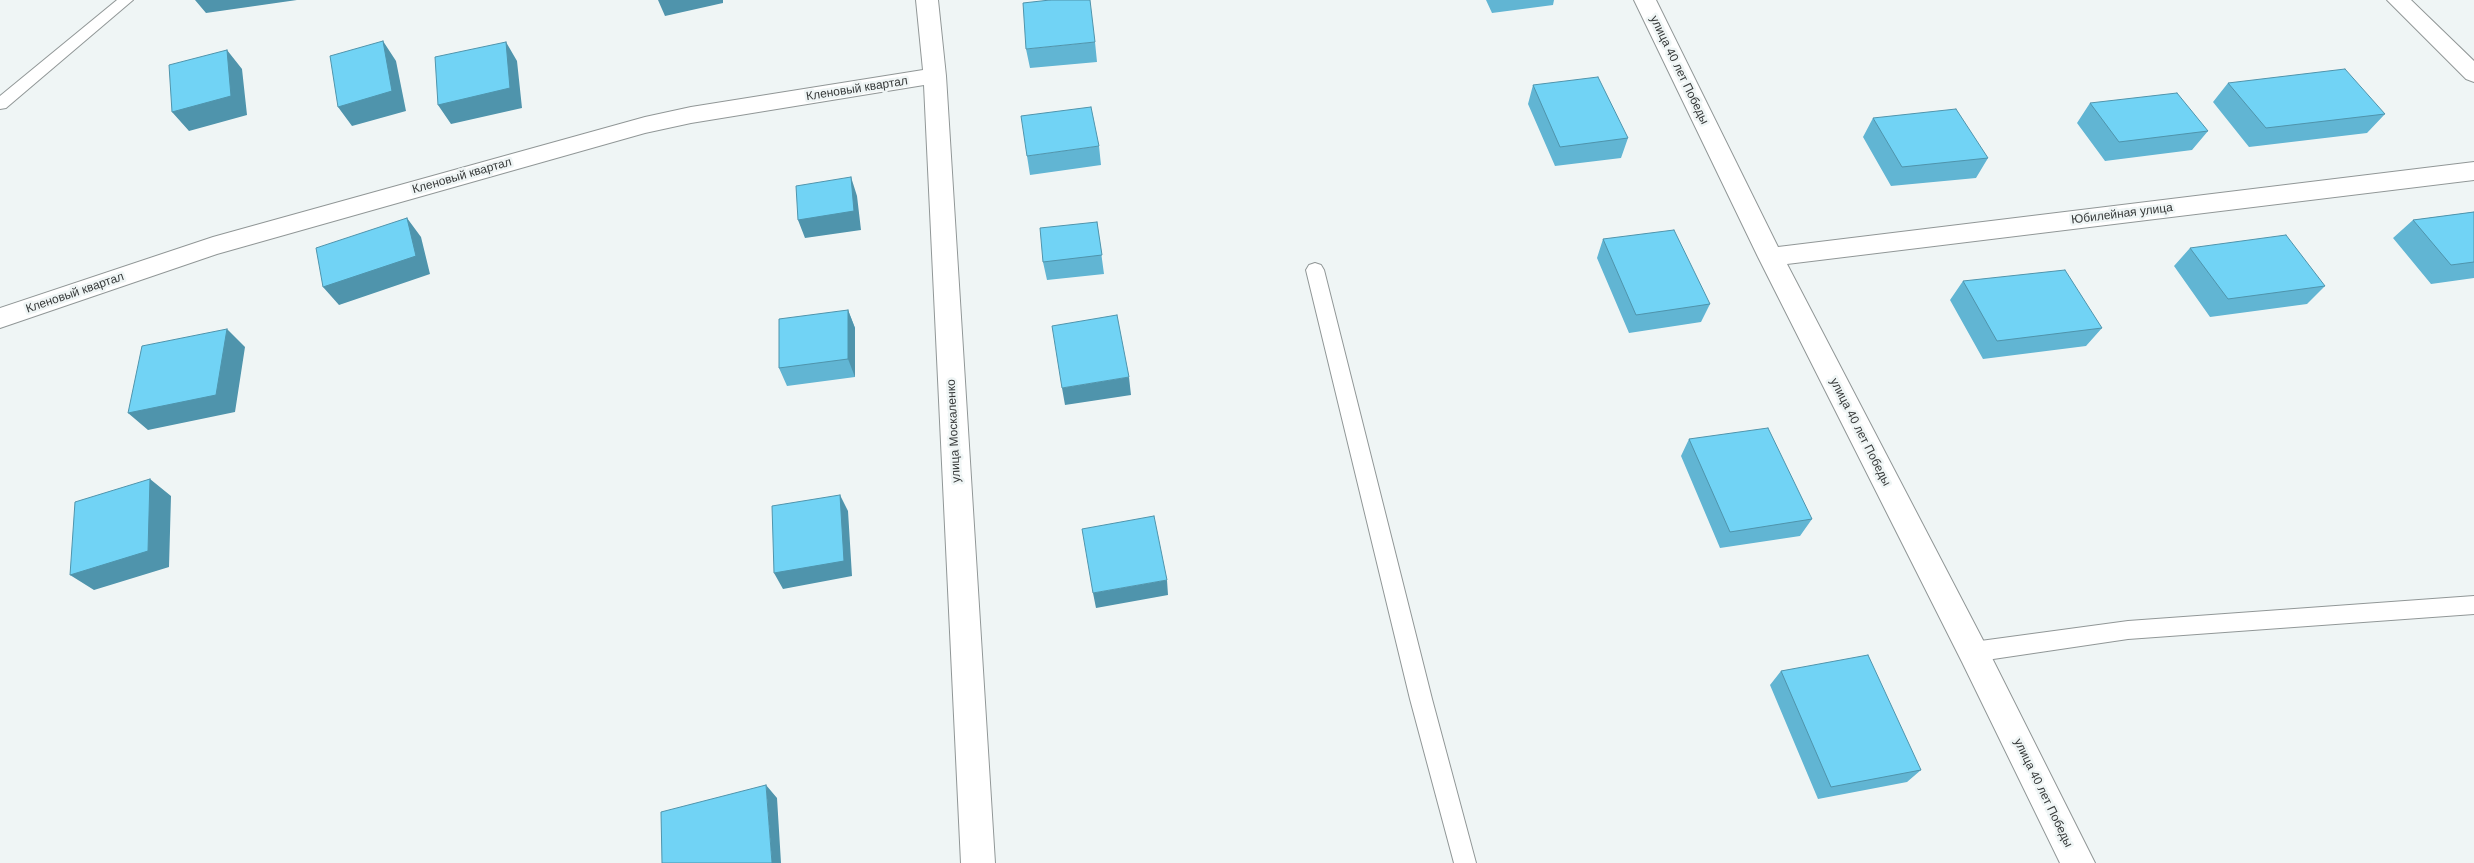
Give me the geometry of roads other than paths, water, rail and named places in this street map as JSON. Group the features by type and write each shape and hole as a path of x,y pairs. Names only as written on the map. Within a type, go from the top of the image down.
{"street":[{"name":"улица Москаленко","path":"927,0 935,76 978,863"},
{"name":"улица 40 лет Победы","path":"1645,0 1771,257 1973,652 2078,863"},
{"path":"2398,0 2474,74"},
{"name":"Кленовый квартал","path":"0,318 213,246 646,125 691,115 935,76"},
{"name":"Юбилейная улица","path":"1771,257 2474,171"}],"lane":[{"path":"0,104 126,0"},
{"path":"1315,270 1421,699 1465,863"},
{"path":"1973,652 2128,630 2474,604"}]}
